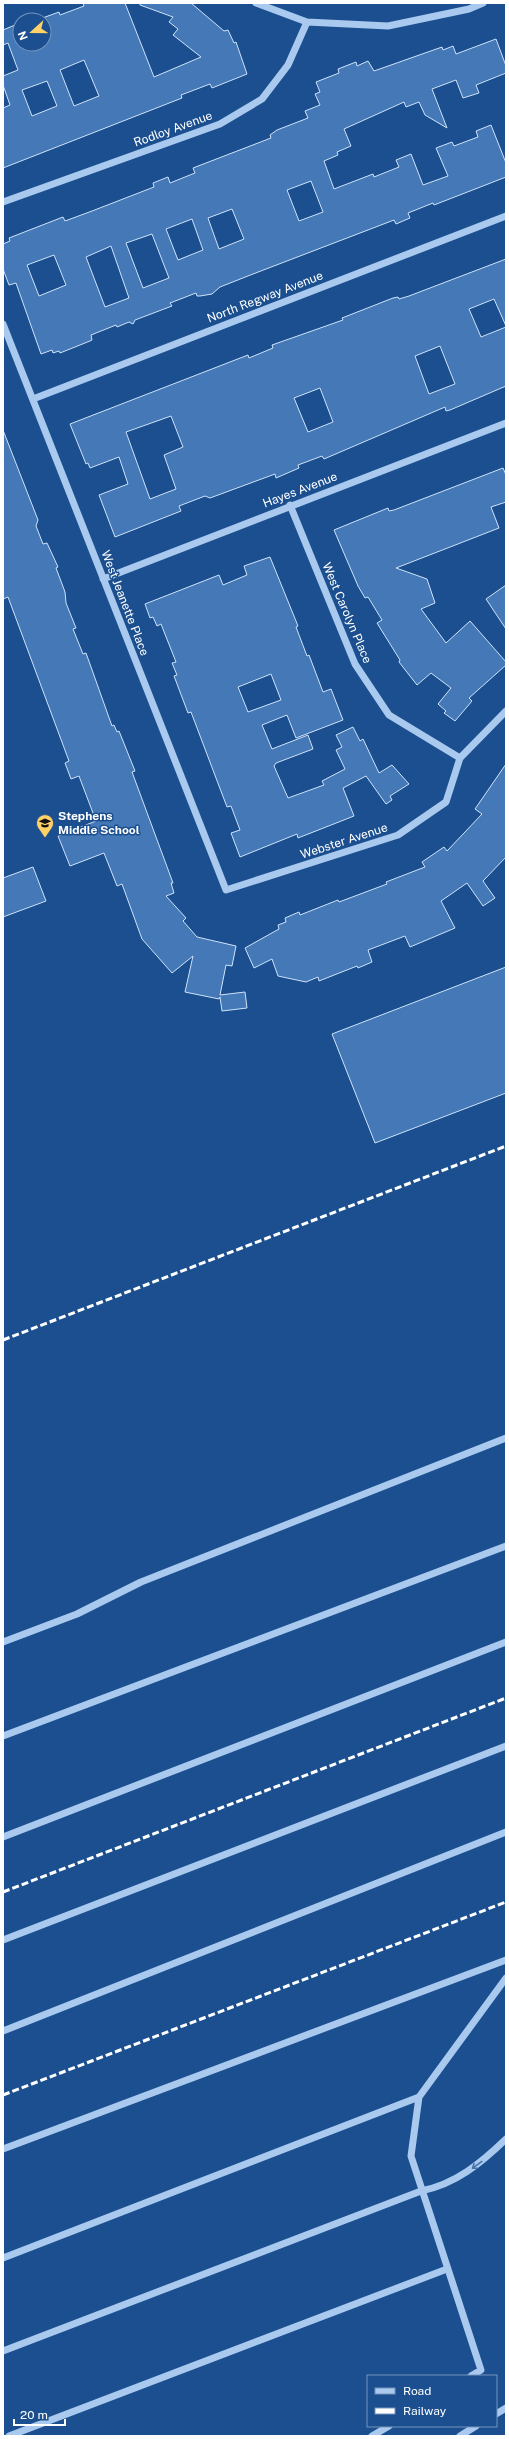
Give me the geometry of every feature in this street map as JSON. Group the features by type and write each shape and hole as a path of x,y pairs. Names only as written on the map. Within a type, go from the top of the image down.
{"street":[{"path":"256,3 307,22 388,26 469,9 483,3"},
{"name":"Rodloy Avenue","path":"3,202 220,124 262,99 288,65 307,22"},
{"name":"North Regway Avenue","path":"33,399 506,216"},
{"name":"West Jeanette Place","path":"3,324 226,890"},
{"name":"Hayes Avenue","path":"103,579 506,422"},
{"name":"West Carolyn Place","path":"290,505 355,664 389,715 460,758"},
{"name":"Webster Avenue","path":"226,890 398,835 446,802 460,758 506,711"},
{"path":"3,1642 76,1614 141,1582 506,1438"},
{"path":"3,1736 506,1546"},
{"path":"3,1837 506,1642"},
{"path":"3,1940 506,1746"},
{"path":"3,2031 506,1832"},
{"path":"3,2149 506,1960"},
{"path":"473,2375 481,2370 421,2191 411,2156 419,2096 506,1978"},
{"path":"3,2258 419,2096"},
{"path":"3,2351 421,2191 439,2188 457,2179 486,2158 506,2138"},
{"path":"9,2436 448,2269"},
{"path":"497,2413 506,2408"},
{"path":"372,2436 386,2427"},
{"path":"460,2436 474,2427"}],"building":[{"path":"83,3 125,3 154,77 201,57 173,35 178,29 169,22 173,17 140,5 140,3 191,3 224,31 228,30 234,43 236,42 247,74 212,88 210,84 181,95 182,98 3,168 3,108 10,105 3,85 3,76 18,70 8,43 3,45 3,30 12,26 12,52 52,52 52,15 59,12 60,15 84,6","holes":["84,60 99,96 74,106 60,70","47,81 57,106 32,116 22,90"]},
{"path":"496,39 506,66 506,73 476,85 479,93 463,98 456,80 432,89 447,128 425,115 419,102 406,107 404,102 344,129 351,146 337,152 338,155 324,161 334,189 373,174 374,177 399,167 396,160 411,154 423,185 448,176 436,148 452,142 454,146 478,137 476,131 491,125 506,163 506,177 434,205 433,203 408,213 410,218 396,224 394,220 220,287 212,294 197,296 196,293 170,303 172,306 135,320 133,324 129,322 117,327 116,325 91,335 92,340 90,341 60,353 59,351 53,353 52,350 41,354 16,283 9,285 3,269 3,244 10,241 9,238 63,217 65,221 92,211 154,187 153,183 168,177 170,183 195,173 193,168 271,138 270,135 277,130 308,118 305,111 320,105 315,94 320,92 316,82 339,73 338,69 356,62 357,66 368,61 374,71 442,47 443,50 453,46 456,54","holes":["311,181 323,212 299,221 287,190","232,209 244,239 219,249 208,218","192,219 203,250 178,260 166,229","152,234 169,278 143,288 126,243","111,246 129,298 105,307 86,257","54,255 66,285 39,296 27,265"]},
{"path":"506,259 506,326 494,299 469,309 481,337 506,327 506,386 450,410 446,411 445,407 324,459 322,456 298,465 299,468 276,478 275,474 210,498 205,496 179,506 181,511 115,537 99,495 128,484 119,457 90,468 88,463 86,464 70,424 248,355 249,358 273,348 272,345 343,320 342,318 393,298 398,297 399,299","holes":["440,346 455,384 429,394 415,356","320,388 333,422 308,432 294,398","171,416 183,447 164,455 176,489 150,499 126,432"]},
{"path":"3,430 38,520 36,526 43,544 47,543 58,567 56,568 65,592 66,603 76,628 73,629 83,654 86,653 112,726 114,725 117,732 119,731 135,771 132,772 173,883 171,883 174,893 166,896 186,918 183,921 197,937 236,946 232,966 226,965 220,995 245,992 247,1008 222,1011 220,997 219,999 185,992 193,956 172,973 142,939 122,884 117,886 104,853 70,866 58,836 96,821 79,776 71,779 65,763 69,761 8,597 3,599"},
{"path":"503,468 506,475 506,502 491,507 499,528 396,568 427,579 435,603 421,609 446,643 470,621 506,662 506,665 469,698 472,701 455,721 444,713 446,711 438,704 451,688 431,673 417,685 399,662 400,660 377,623 382,620 368,597 365,598 358,586 334,530 388,508 389,511 394,510"},
{"path":"270,557 298,626 296,627 307,656 309,655 323,692 331,689 343,720 296,738 287,715 262,725 272,749 308,735 313,749 276,763 274,766 288,798 324,785 322,781 345,769 336,750 342,747 336,735 353,727 360,741 363,739 379,773 392,765 409,784 390,796 392,800 386,804 366,776 343,788 354,816 298,838 297,834 240,857 231,833 240,830 231,806 227,807 191,712 188,713 174,676 177,675 172,663 176,662 161,624 157,626 153,617 150,618 145,604 219,575 223,585 247,575 244,566","holes":["271,674 281,700 248,712 238,687"]},
{"path":"506,585 506,629 486,599"},
{"path":"506,764 506,857 483,881 495,898 483,906 467,883 441,901 455,928 410,947 405,936 368,950 372,962 358,968 357,966 319,981 318,977 306,982 278,976 272,959 254,968 245,948 279,929 278,925 286,922 285,918 299,912 300,915 338,900 339,902 387,884 386,882 425,867 422,862 444,847 447,851 482,814 475,809"},
{"path":"33,867 46,901 3,917 3,878"},
{"path":"506,967 506,1093 375,1143 332,1034"}],"railway":[{"path":"3,1340 506,1146"},
{"path":"3,1892 506,1698"},
{"path":"3,2095 506,1902"}],"place":[{"name":"Stephens Middle School","path":"45,838"}]}
